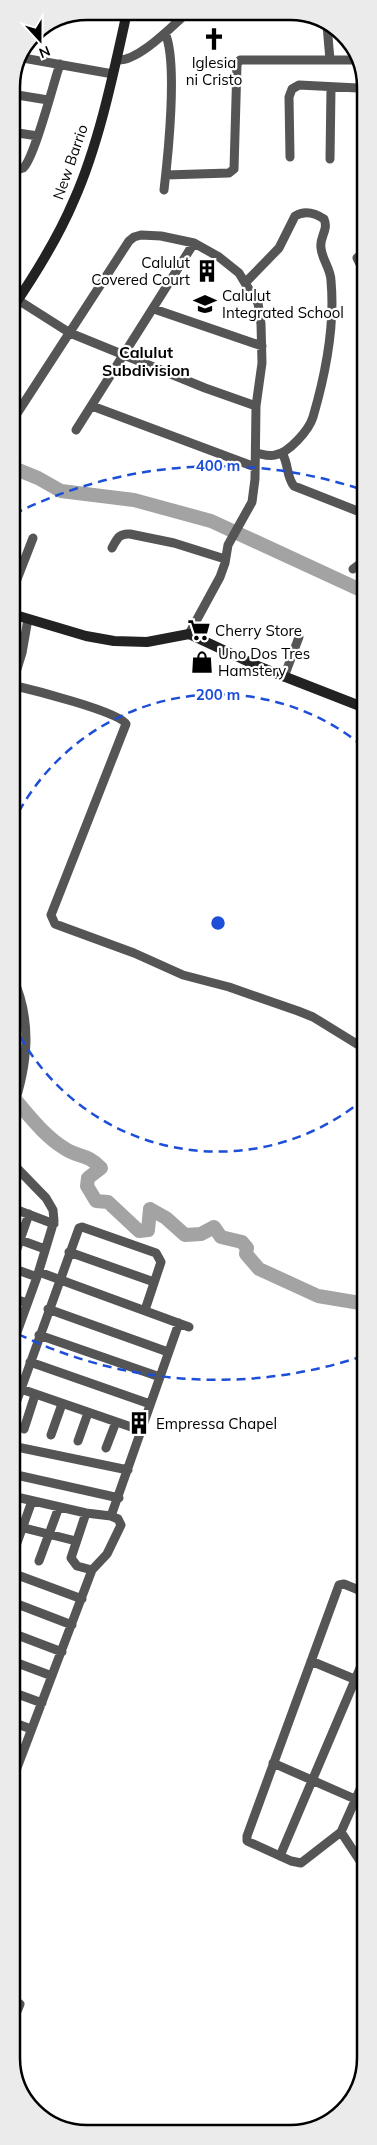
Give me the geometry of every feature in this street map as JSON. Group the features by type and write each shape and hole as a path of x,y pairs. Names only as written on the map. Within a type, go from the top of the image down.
{"street":[{"name":"New Barrio","path":"20,297 60,229 75,199 92,152 117,60 125,20"},
{"path":"117,60 129,59 165,33 179,20"},
{"path":"328,32 330,60"},
{"path":"164,190 171,87 170,51 165,33"},
{"path":"27,59 113,74"},
{"path":"166,175 229,173 234,169 236,64 240,60 351,60"},
{"path":"20,168 25,166 38,136 60,64"},
{"path":"290,157 290,92 299,85 357,88"},
{"path":"330,159 331,88"},
{"path":"20,95 48,100"},
{"path":"20,133 38,136"},
{"path":"246,283 278,248 295,216 300,213 313,213 324,219 326,229 320,247 331,278 330,332 311,424 300,438 282,453 268,456 256,453"},
{"path":"20,409 129,241 134,237 161,236 194,243 219,257 239,273 258,303 262,346 262,362 256,406 256,453 252,502 232,537 220,577 189,634"},
{"path":"76,430 194,243"},
{"path":"20,301 70,333 123,356 256,406"},
{"path":"154,309 262,346"},
{"path":"92,406 255,466"},
{"path":"282,453 288,464 290,482 294,486 357,511"},
{"path":"112,548 118,536 130,534 174,543 226,559"},
{"path":"20,561 33,538"},
{"path":"353,569 357,566"},
{"path":"20,616 86,636 114,641 147,642 189,634 284,677 357,705"},
{"path":"20,659 28,619"},
{"path":"284,677 299,637"},
{"path":"20,687 82,704 119,717 126,724 51,916 55,924 134,953 183,975 298,1010 357,1044"},
{"path":"20,999 25,1014 27,1033 20,1084"},
{"path":"20,1171 46,1198 53,1210 54,1224 38,1274 20,1318"},
{"path":"20,1211 54,1224"},
{"path":"20,1231 29,1214"},
{"path":"140,1430 35,1395 20,1388 79,1228 92,1230 156,1253 161,1262 145,1310"},
{"path":"20,1240 45,1249"},
{"path":"69,1252 154,1282"},
{"path":"20,1270 60,1279 190,1326"},
{"path":"20,1301 27,1303"},
{"path":"48,1309 168,1352"},
{"path":"111,1516 119,1498 140,1430 178,1323"},
{"path":"39,1336 160,1377"},
{"path":"30,1362 150,1404"},
{"path":"24,1429 35,1395"},
{"path":"51,1435 62,1404"},
{"path":"78,1441 88,1412"},
{"path":"106,1448 116,1422"},
{"path":"20,1448 128,1470"},
{"path":"20,1476 119,1498"},
{"path":"20,1498 86,1513 111,1516 118,1519 121,1529 107,1554 92,1570 20,1761"},
{"path":"20,1535 32,1501"},
{"path":"39,1561 59,1507"},
{"path":"86,1513 71,1558 77,1566 92,1570"},
{"path":"20,1526 76,1541"},
{"path":"20,1576 82,1599"},
{"path":"357,1589 344,1584 338,1585 247,1836 250,1843 301,1863 341,1832 357,1795"},
{"path":"20,1605 72,1625"},
{"path":"20,1636 62,1652"},
{"path":"311,1661 355,1680"},
{"path":"20,1664 52,1676"},
{"path":"280,1856 357,1675"},
{"path":"20,1695 42,1703"},
{"path":"20,1725 31,1730"},
{"path":"273,1764 355,1799"},
{"path":"341,1832 357,1856"}],"waterway":[{"path":"20,471 61,491 134,500 211,521 357,588"},
{"path":"20,1105 56,1143 69,1151 91,1160 101,1168 88,1178 87,1186 96,1201 108,1202 139,1231 148,1230 150,1209 166,1218 185,1235 201,1234 214,1227 221,1237 242,1242 247,1248 246,1254 259,1269 318,1296 357,1302"}],"place":[{"name":"Iglesia ni Cristo","path":"214,39"},
{"name":"Calulut Covered Court","path":"207,271"},
{"name":"Calulut Integrated School","path":"205,304"},
{"name":"Cherry Store","path":"199,630"},
{"name":"Uno Dos Tres Hamstery","path":"202,662"},
{"name":"Empressa Chapel","path":"139,1423"}],"district":[{"name":"Calulut Subdivision","path":"146,361"}]}
